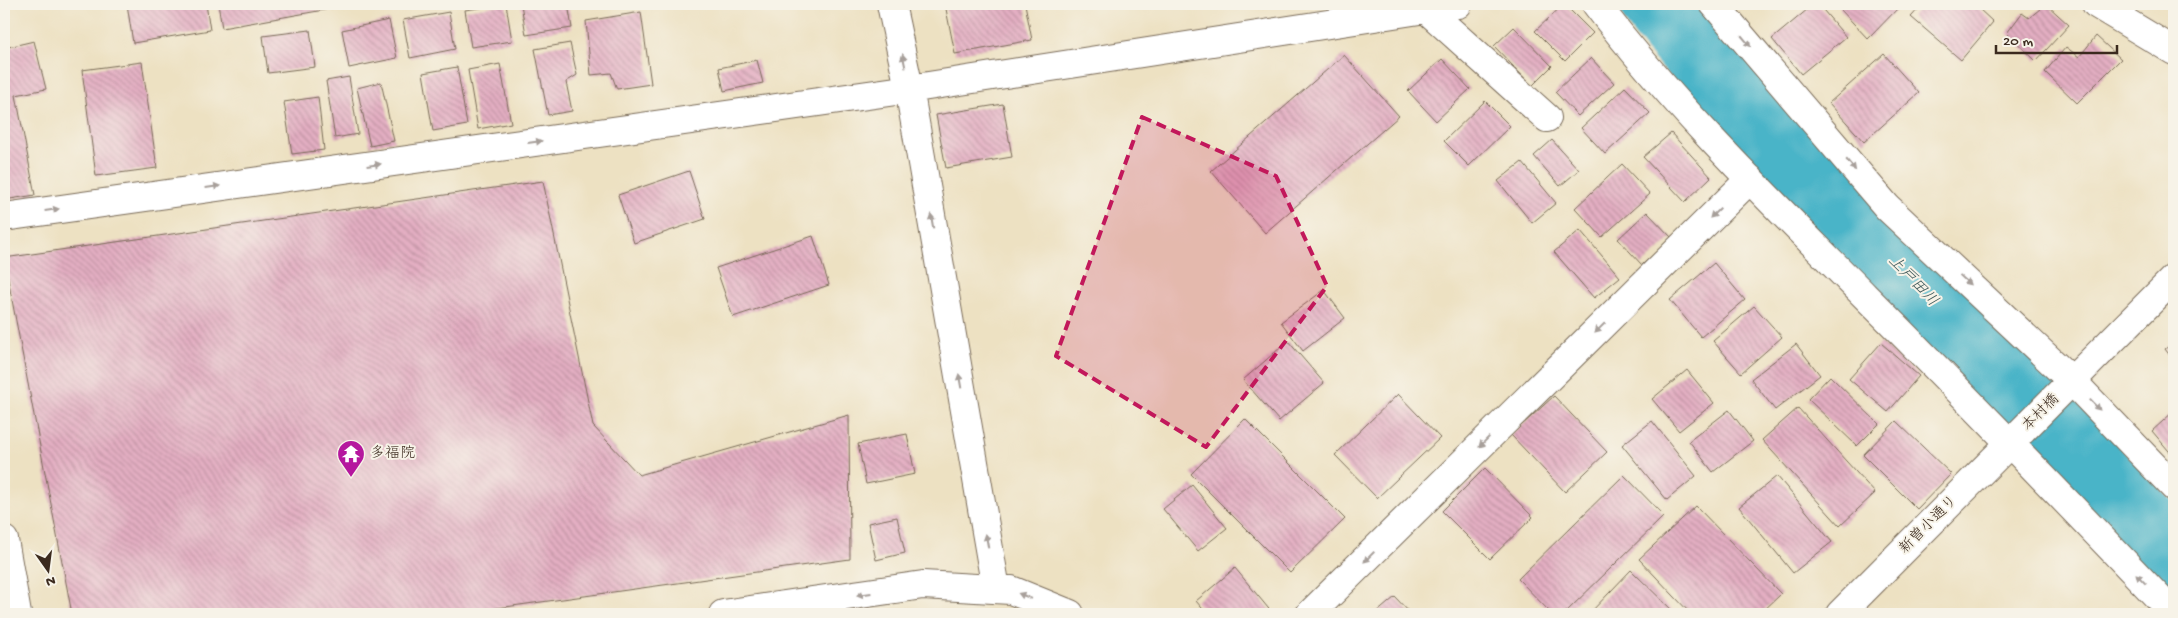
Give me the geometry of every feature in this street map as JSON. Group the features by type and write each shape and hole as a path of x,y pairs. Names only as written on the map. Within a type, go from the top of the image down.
{"street":[{"path":"891,4 909,88 996,589"},
{"path":"4,217 909,88 1458,4"},
{"path":"1596,4 1631,50 1750,179 2015,440 2174,614"},
{"path":"1714,4 1887,207 2174,487"},
{"path":"2096,4 2174,51"},
{"path":"1426,9 1547,118"},
{"path":"1310,614 1750,179"},
{"path":"2068,385 2174,278"},
{"name":"本村橋","path":"2015,440 2068,385"},
{"name":"新曽小通り","path":"1840,614 2015,440"},
{"path":"4,540 17,614"},
{"path":"723,614 923,585 1012,590 1070,614"}],"highlighted area":[{"path":"1142,117 1276,176 1327,286 1206,447 1056,356"}],"building":[{"path":"127,4 206,4 210,30 133,43"},
{"path":"218,4 335,4 335,8 222,28"},
{"path":"506,4 512,41 471,47 465,10"},
{"path":"521,4 568,4 572,28 526,35"},
{"path":"945,4 1025,4 1032,40 955,54"},
{"path":"1564,4 1593,33 1565,61 1535,31"},
{"path":"1814,4 1818,4 1846,37 1801,74 1772,39"},
{"path":"1840,4 1902,4 1868,39 1840,9"},
{"path":"1923,4 1982,4 1978,8 1993,22 1961,60 1911,17"},
{"path":"2046,4 2069,25 2036,61 2007,33 2022,13 2029,18"},
{"path":"449,12 455,49 410,58 403,20"},
{"path":"641,12 651,84 617,89 611,73 591,75 586,21"},
{"path":"389,20 397,58 349,68 342,30"},
{"path":"1514,27 1552,66 1532,86 1494,46"},
{"path":"310,30 315,67 268,73 263,36"},
{"path":"2096,36 2121,59 2077,103 2045,72 2066,47 2079,57"},
{"path":"34,41 46,89 16,95 35,195 4,200 4,48"},
{"path":"570,43 577,75 566,82 572,111 548,115 535,49"},
{"path":"1884,54 1919,93 1864,142 1829,103"},
{"path":"1344,55 1399,116 1265,233 1211,171"},
{"path":"1591,58 1614,83 1578,116 1555,92"},
{"path":"1442,59 1470,89 1436,121 1408,91"},
{"path":"757,60 763,83 724,91 719,68"},
{"path":"142,62 157,168 96,176 82,70"},
{"path":"500,64 511,123 478,129 468,70"},
{"path":"457,67 467,125 433,131 423,73"},
{"path":"349,77 358,134 335,138 326,81"},
{"path":"381,82 394,141 370,146 357,88"},
{"path":"1625,87 1650,113 1605,154 1581,128"},
{"path":"318,97 324,150 292,154 284,102"},
{"path":"1485,101 1510,126 1469,166 1444,141"},
{"path":"1003,104 1012,157 946,168 936,115"},
{"path":"1671,133 1711,177 1685,202 1643,157"},
{"path":"1552,140 1579,170 1560,186 1534,156"},
{"path":"1522,162 1556,203 1532,223 1498,181"},
{"path":"1622,164 1650,194 1602,237 1575,208"},
{"path":"689,171 705,219 634,243 618,195"},
{"path":"543,181 593,426 639,475 849,415 850,559 455,614 72,614 4,258"},
{"path":"1647,212 1672,238 1642,265 1618,239"},
{"path":"1580,230 1620,277 1594,298 1554,252"},
{"path":"813,236 829,285 733,317 716,268"},
{"path":"1714,263 1745,300 1701,337 1670,300"},
{"path":"1324,290 1345,318 1303,351 1281,322"},
{"path":"1754,306 1782,337 1741,373 1713,341"},
{"path":"1288,341 1324,383 1279,421 1243,380"},
{"path":"2174,342 2174,361 2165,349"},
{"path":"1881,343 1919,376 1888,412 1849,379"},
{"path":"1796,344 1820,375 1775,410 1751,379"},
{"path":"1687,370 1714,403 1679,431 1652,399"},
{"path":"1830,376 1879,424 1857,446 1808,399"},
{"path":"1398,394 1440,438 1377,498 1335,455"},
{"path":"1554,396 1607,452 1565,492 1511,435"},
{"path":"1798,408 1875,493 1840,526 1762,440"},
{"path":"1729,410 1753,441 1713,472 1689,441"},
{"path":"2174,411 2174,457 2152,431"},
{"path":"1245,419 1345,519 1290,573 1191,474"},
{"path":"1652,421 1696,476 1667,500 1622,445"},
{"path":"1896,421 1951,474 1917,509 1863,455"},
{"path":"907,434 915,474 866,484 858,444"},
{"path":"1485,468 1533,517 1490,559 1442,511"},
{"path":"1624,475 1664,516 1564,614 1552,614 1518,579"},
{"path":"1777,476 1832,542 1793,573 1739,507"},
{"path":"1192,485 1227,528 1198,551 1163,509"},
{"path":"1696,506 1781,594 1760,614 1691,614 1639,559"},
{"path":"897,517 905,553 876,560 868,523"},
{"path":"1235,568 1273,614 1207,614 1196,601"},
{"path":"1631,570 1676,614 1589,614"},
{"path":"1395,597 1411,614 1375,614"}],"waterway":[{"name":"上戸田川","path":"1656,4 1672,25 1766,132 2174,554"}],"place":[{"name":"多福院","path":"351,478"}]}
